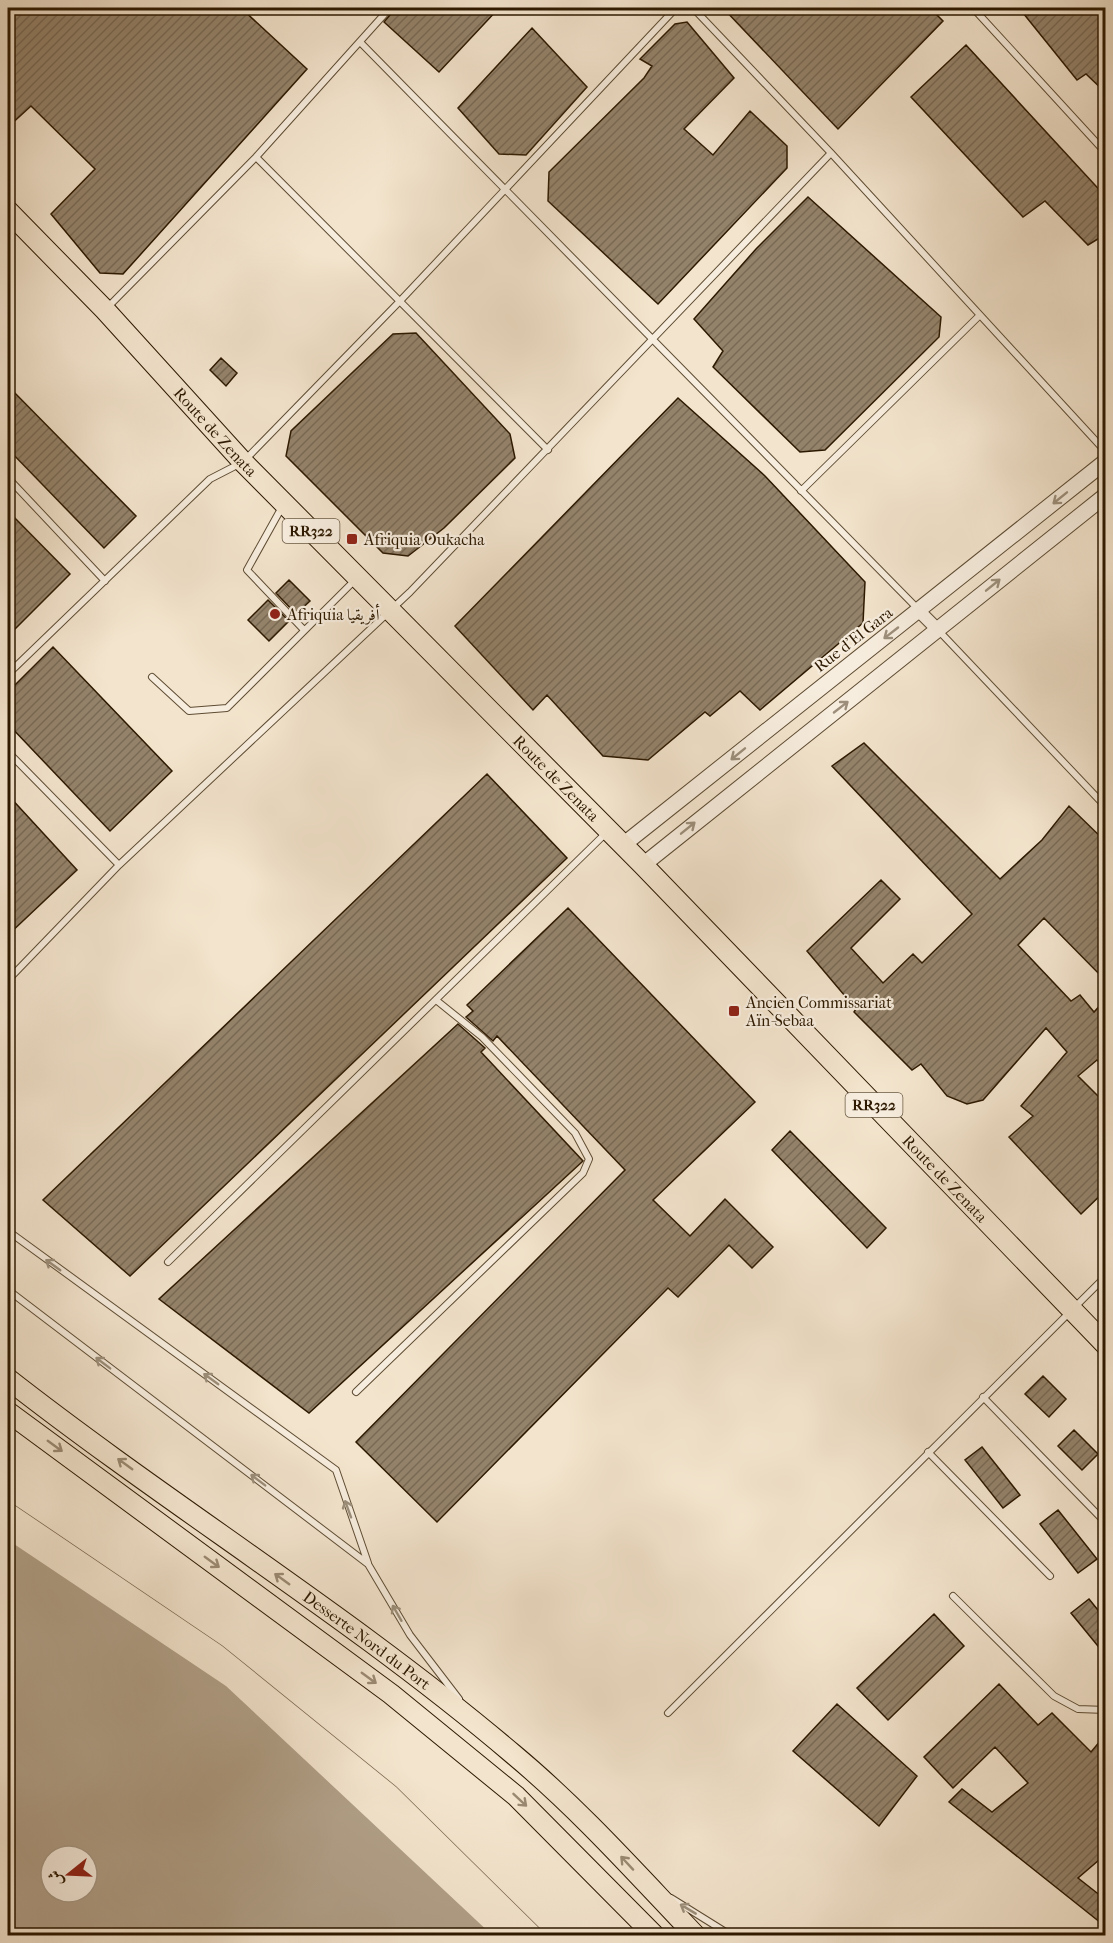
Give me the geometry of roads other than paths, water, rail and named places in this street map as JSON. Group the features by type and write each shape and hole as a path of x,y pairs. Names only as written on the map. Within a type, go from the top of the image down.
{"main road":[{"name":"Route de Zenata","path":"8,211 105,310 243,462 643,865 1106,1345"},
{"name":"Desserte Nord du Port","path":"8,1379 426,1683 583,1817 696,1935"},
{"name":"Desserte Nord du Port","path":"8,1412 392,1694 516,1796 655,1935"}],"street":[{"name":"Rue d'El Gara","path":"623,845 1106,461"},
{"path":"643,865 1106,495"},
{"path":"920,611 938,630"}],"lane":[{"path":"105,310 256,157 390,8"},
{"path":"8,674 210,479 243,462 506,189 676,8"},
{"path":"693,8 831,153 1106,452"},
{"path":"973,8 1106,153"},
{"path":"360,42 920,611"},
{"path":"8,980 119,865 390,611 653,341 831,153"},
{"path":"256,157 548,450"},
{"path":"801,491 980,315"},
{"path":"8,478 105,581"},
{"path":"284,503 247,570 304,630"},
{"path":"152,677 189,711 227,708 357,578"},
{"path":"938,630 1106,807"},
{"path":"8,752 119,865"},
{"path":"168,1262 608,830"},
{"path":"356,1392 583,1173 589,1159 575,1133 482,1037 436,1000"},
{"path":"8,1232 336,1470 368,1564 410,1635 481,1728"},
{"path":"668,1713 1070,1309 1106,1276"},
{"path":"8,1290 368,1564"},
{"path":"983,1397 1105,1522"},
{"path":"928,1452 1050,1576"},
{"path":"953,1596 1054,1696 1078,1709 1106,1710"},
{"path":"645,1882 732,1935"}],"place":[{"name":"Afriquia Oukacha","path":"352,539"},
{"name":"Afriquia أفريقيا","path":"275,614"},
{"name":"Ancien Commissariat Aïn-Sebaa","path":"734,1011"}]}
